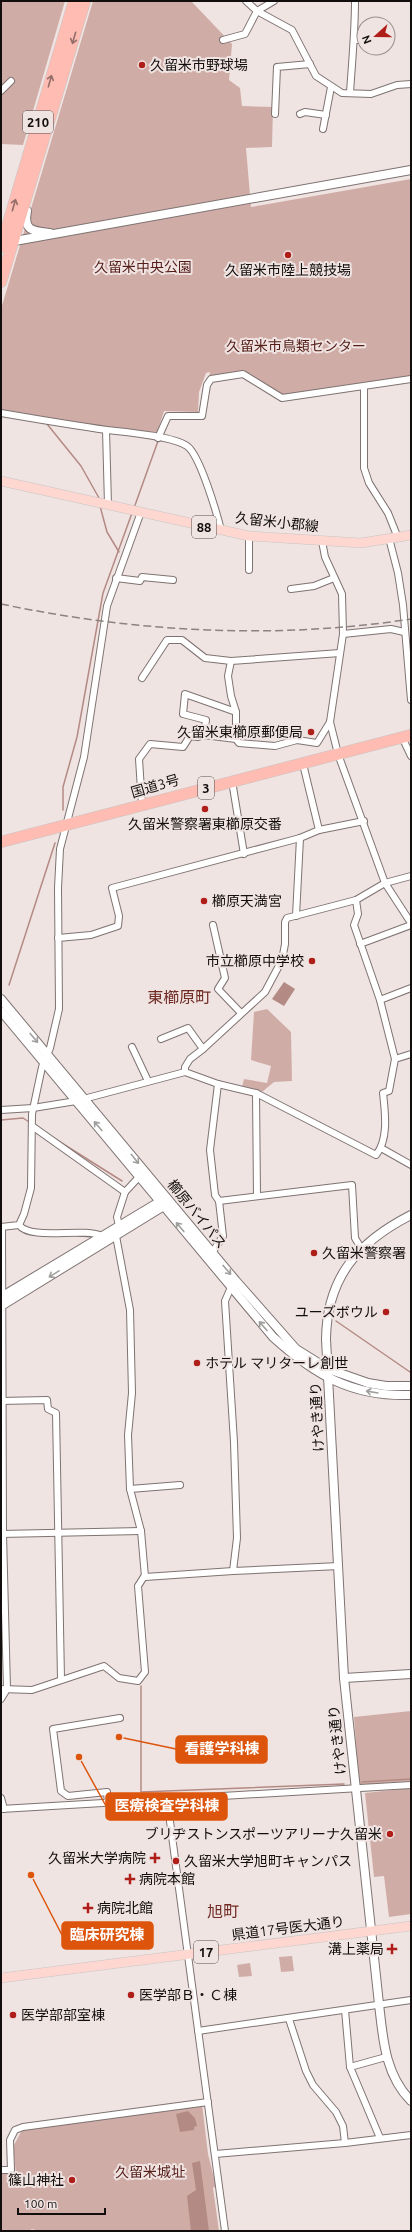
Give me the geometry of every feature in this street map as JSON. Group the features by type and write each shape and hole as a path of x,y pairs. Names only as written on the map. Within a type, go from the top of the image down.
{"highway":[{"name":"210","path":"1,282 4,244 74,1"},
{"name":"210","path":"4,244 33,175 85,1"},
{"name":"国道3号","path":"1,842 407,736"}],"main road":[{"name":"久留米小郡線","path":"1,481 249,536 361,543 411,535"},
{"name":"県道17号医大通り","path":"1,1978 372,1933 411,1926"}],"street":[{"path":"246,1 257,11 292,30 319,80 342,93 371,94 397,85 411,84"},
{"path":"223,40 246,34 257,11 274,1"},
{"path":"350,93 352,52 355,40 355,1"},
{"path":"275,114 277,67 310,64"},
{"path":"1,91 11,81"},
{"path":"323,128 331,87"},
{"path":"300,114 305,112 326,115"},
{"path":"4,244 411,170"},
{"path":"33,175 25,222 27,227 34,230 59,233"},
{"path":"158,438 168,416 202,416 207,385 211,379 243,374 282,398 333,389 364,387 411,380"},
{"path":"364,387 364,468 369,483 388,513 394,538 407,633 411,700"},
{"path":"1,413 158,438 187,446 195,456 212,498 221,530"},
{"path":"106,430 108,505"},
{"path":"19,1225 24,1214 31,1188 32,1111 59,1009 58,938 60,850 84,757 107,606 141,512"},
{"path":"249,536 249,570"},
{"path":"322,541 325,557 342,594 343,634 330,722 338,754 364,821 385,883 411,924 360,944"},
{"path":"116,578 140,581 142,577 173,580"},
{"path":"291,589 314,586 334,578"},
{"path":"343,634 391,629 407,633"},
{"path":"142,678 167,640 182,640 204,658 231,660 340,653"},
{"path":"231,660 228,676 231,696 236,712 236,739"},
{"path":"204,735 206,720 183,714 185,694 236,712"},
{"path":"142,805 139,759 150,744 184,747 190,736 198,737 204,735 236,739 239,743 253,745 275,746 297,740 317,743 330,722"},
{"path":"407,736 411,756"},
{"path":"303,764 319,830"},
{"path":"232,781 244,854"},
{"path":"58,938 91,935 118,926 119,916 112,888 244,854 300,838 319,830 364,821"},
{"path":"296,916 300,838"},
{"path":"185,1072 185,1067 190,1059 203,1049 265,992 282,960 285,944 285,922 287,918 356,900 385,883 411,876"},
{"path":"1,1110 32,1111 185,1072 218,1084 256,1093 376,1155 382,1148 385,1116 383,1093 389,1091 395,1059 380,1000 354,925 358,914 356,900"},
{"path":"213,925 225,978 218,989 241,1013"},
{"path":"380,1000 411,988"},
{"name":"櫛原バイパス","path":"1,999 4,1011 79,1099 162,1205 233,1284 296,1349 328,1369 368,1383 386,1386 411,1386"},
{"path":"162,1039 188,1028 203,1049"},
{"path":"132,1047 148,1081"},
{"path":"395,1059 411,1054"},
{"path":"212,1253 223,1236 219,1201 215,1195 210,1150 218,1084"},
{"path":"256,1093 257,1196"},
{"name":"櫛原バイパス","path":"79,1099 170,1201 212,1253 233,1284 273,1337 306,1365 328,1379 364,1391 411,1395"},
{"path":"32,1126 125,1192"},
{"path":"382,1148 411,1165"},
{"path":"119,1226 118,1217 125,1192 139,1177"},
{"path":"219,1201 352,1185 355,1238 361,1248"},
{"path":"2,1301 102,1236 170,1201"},
{"path":"2,1301 116,1236 162,1205"},
{"name":"けやき通り","path":"411,1215 390,1226 361,1248 344,1270 332,1296 326,1326 344,1678 355,1789 386,2056 400,2089 411,2101"},
{"path":"1,1699 4,1689 1,1227 19,1225 34,1232 92,1232 102,1236"},
{"path":"4,1689 32,1690 61,1678 104,1666 119,1678 138,1682 145,1672 138,1586 145,1575 140,1530 130,1489 128,1435 132,1393 130,1310 116,1236"},
{"path":"233,1284 225,1301 234,1442 237,1538 233,1571"},
{"path":"2,1401 47,1400 48,1409 56,1413 57,1532 61,1678"},
{"path":"130,1489 180,1485"},
{"path":"2,1534 140,1530"},
{"path":"145,1575 145,1577 339,1566"},
{"path":"344,1678 411,1674"},
{"path":"108,1804 107,1792 68,1796 61,1791 53,1729 120,1718"},
{"path":"1,1798 2,1809 355,1789 411,1784"},
{"path":"167,1799 225,2231"},
{"path":"198,2031 289,2019 411,2000"},
{"path":"345,2010 350,2067 380,2138"},
{"path":"289,2019 306,2071 313,2085 336,2112 342,2126 345,2143"},
{"path":"350,2067 386,2056"},
{"path":"1,2170 11,2170 10,2140 15,2130 23,2127 208,2102"},
{"path":"215,2154 345,2143 411,2135"}],"green space":[{"path":"1,1 65,1 23,145 1,144"},
{"name":"久留米中央公園","path":"93,1 191,1 232,44 229,80 240,88 242,106 273,107 272,147 246,148 251,207 411,179 411,376 373,384 351,384 285,395 274,391 251,374 242,371 209,377 210,372 206,373 199,392 198,412 164,411 157,433 153,435 1,411 1,309"},
{"path":"267,1009 291,1032 292,1081 274,1082 262,1092 242,1087 244,1079 267,1083 271,1066 251,1060 254,1012"},
{"path":"411,1711 411,1781 359,1785 354,1717"},
{"name":"ブリヂストンスポーツアリーナ久留米","path":"411,1788 411,1914 389,1917 384,1876 374,1877 365,1793"},
{"path":"292,1956 294,1971 281,1972 279,1957"},
{"path":"250,1963 252,1976 239,1977 237,1965"},
{"name":"久留米城址","path":"202,2104 208,2154 216,2186 213,2188 219,2231 41,2231 31,2229 32,2231 1,2231 1,2173 14,2172 17,2183 13,2147 22,2130"}],"shaded area":[{"path":"284,982 295,989 284,1006 272,999"},
{"path":"188,2111 195,2118 197,2126 194,2127 194,2130 180,2132 176,2114"},
{"path":"200,2161 209,2231 191,2231 187,2196 196,2190 192,2163"}],"waterway":[{"path":"47,424 81,466 99,498"},
{"path":"134,508 158,441"},
{"path":"100,506 107,532 119,552"},
{"path":"63,810 63,787 77,737 103,593 132,513"},
{"path":"9,985 55,843"},
{"path":"1,1120 23,1118 29,1122"},
{"path":"49,1135 122,1181"},
{"path":"336,1321 410,1372"},
{"path":"141,1686 141,1792 344,1784"},
{"path":"362,1782 411,1779"}],"railway":[{"path":"1,604 52,614 103,621 154,627 205,630 257,631 308,629 360,626 411,619"}],"place":[{"name":"久留米市野球場","path":"142,65"},
{"name":"久留米市陸上競技場","path":"288,255"},
{"name":"久留米東櫛原郵便局","path":"311,732"},
{"name":"久留米警察署東櫛原交番","path":"205,809"},
{"name":"櫛原天満宮","path":"204,901"},
{"name":"市立櫛原中学校","path":"312,961"},
{"name":"久留米警察署","path":"314,1253"},
{"name":"ユーズボウル","path":"386,1312"},
{"name":"ホテル マリターレ創世","path":"197,1363"},
{"name":"看護学科棟","path":"119,1737"},
{"name":"医療検査学科棟","path":"79,1757"},
{"name":"ブリヂストンスポーツアリーナ久留米","path":"390,1834"},
{"name":"久留米大学病院","path":"155,1858"},
{"name":"久留米大学旭町キャンパス","path":"176,1861"},
{"name":"臨床研究棟","path":"31,1875"},
{"name":"病院本館","path":"130,1879"},
{"name":"病院北館","path":"88,1908"},
{"name":"溝上薬局","path":"392,1949"},
{"name":"医学部Ｂ・Ｃ棟","path":"131,1995"},
{"name":"医学部部室棟","path":"13,2015"},
{"name":"篠山神社","path":"72,2180"}],"district":[{"name":"東櫛原町","path":"179,997"},
{"name":"旭町","path":"223,1911"}],"park label":[{"name":"久留米市鳥類センター","path":"296,346"}]}
